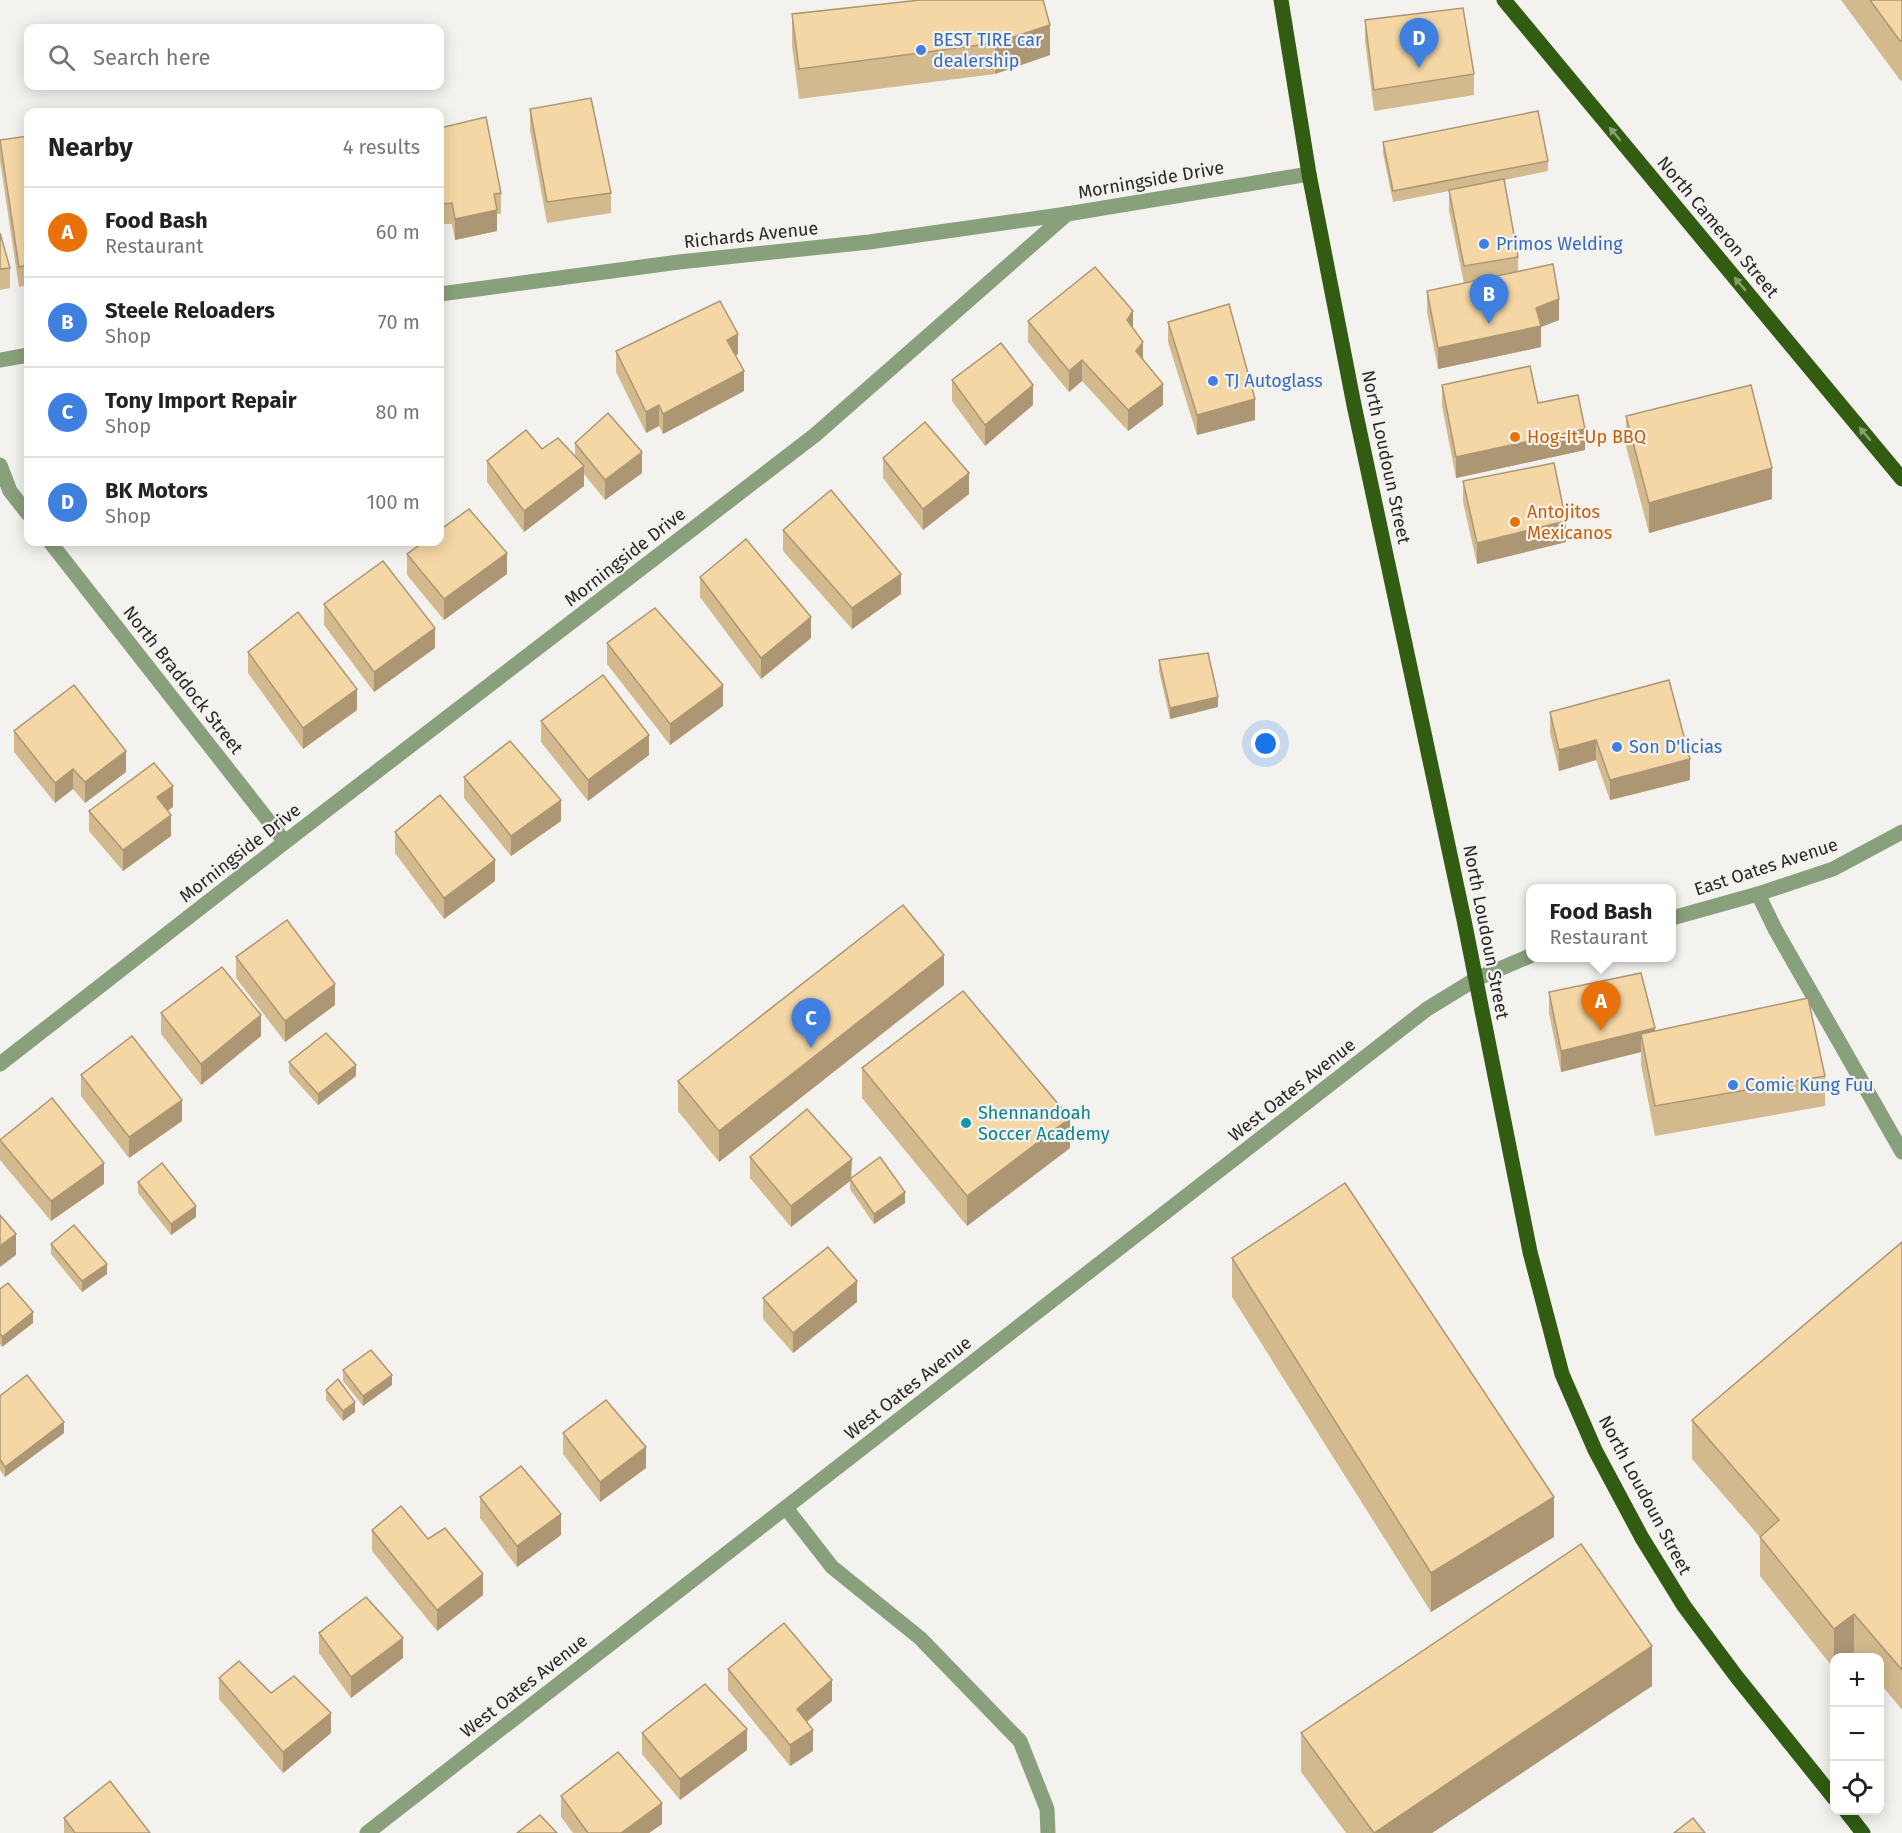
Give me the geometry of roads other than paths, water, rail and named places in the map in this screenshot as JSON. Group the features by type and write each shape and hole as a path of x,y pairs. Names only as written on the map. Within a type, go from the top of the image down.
{"main road":[{"name":"North Loudoun Street","path":"1281,0 1309,174 1354,405 1476,979 1530,1252 1562,1374 1594,1450 1642,1538 1684,1606 1736,1676 1830,1793"},
{"name":"North Cameron Street","path":"1504,0 1902,479"},
{"path":"1849,1815 1863,1833"}],"street":[{"name":"Morningside Drive","path":"0,1064 815,435 1067,214 1309,174"},
{"name":"Richards Avenue","path":"444,293 679,262 869,242 1067,214"},
{"path":"0,360 24,356"},
{"path":"0,465 10,491 24,509"},
{"name":"North Braddock Street","path":"53,546 285,842"},
{"name":"East Oates Avenue","path":"1676,917 1758,894 1833,869 1902,832"},
{"path":"1758,894 1775,929 1902,1152"},
{"path":"1476,979 1526,958"},
{"name":"West Oates Avenue","path":"368,1833 1427,1009 1476,979"},
{"path":"786,1508 832,1567 920,1638 1020,1741 1047,1809 1048,1833"}],"place":[{"name":"BEST TIRE car dealership","path":"921,50"},
{"name":"BK Motors","path":"1419,68"},
{"name":"Primos Welding","path":"1484,244"},
{"name":"Steele Reloaders","path":"1489,324"},
{"name":"TJ Autoglass","path":"1213,381"},
{"name":"Hog-It-Up BBQ","path":"1515,437"},
{"name":"Antojitos Mexicanos","path":"1515,522"},
{"name":"Son D'licias","path":"1617,747"},
{"name":"Food Bash","path":"1601,1031"},
{"name":"Tony Import Repair","path":"811,1048"},
{"name":"Comic Kung Fuu","path":"1733,1085"},
{"name":"Shennandoah Soccer Academy","path":"966,1123"}]}
